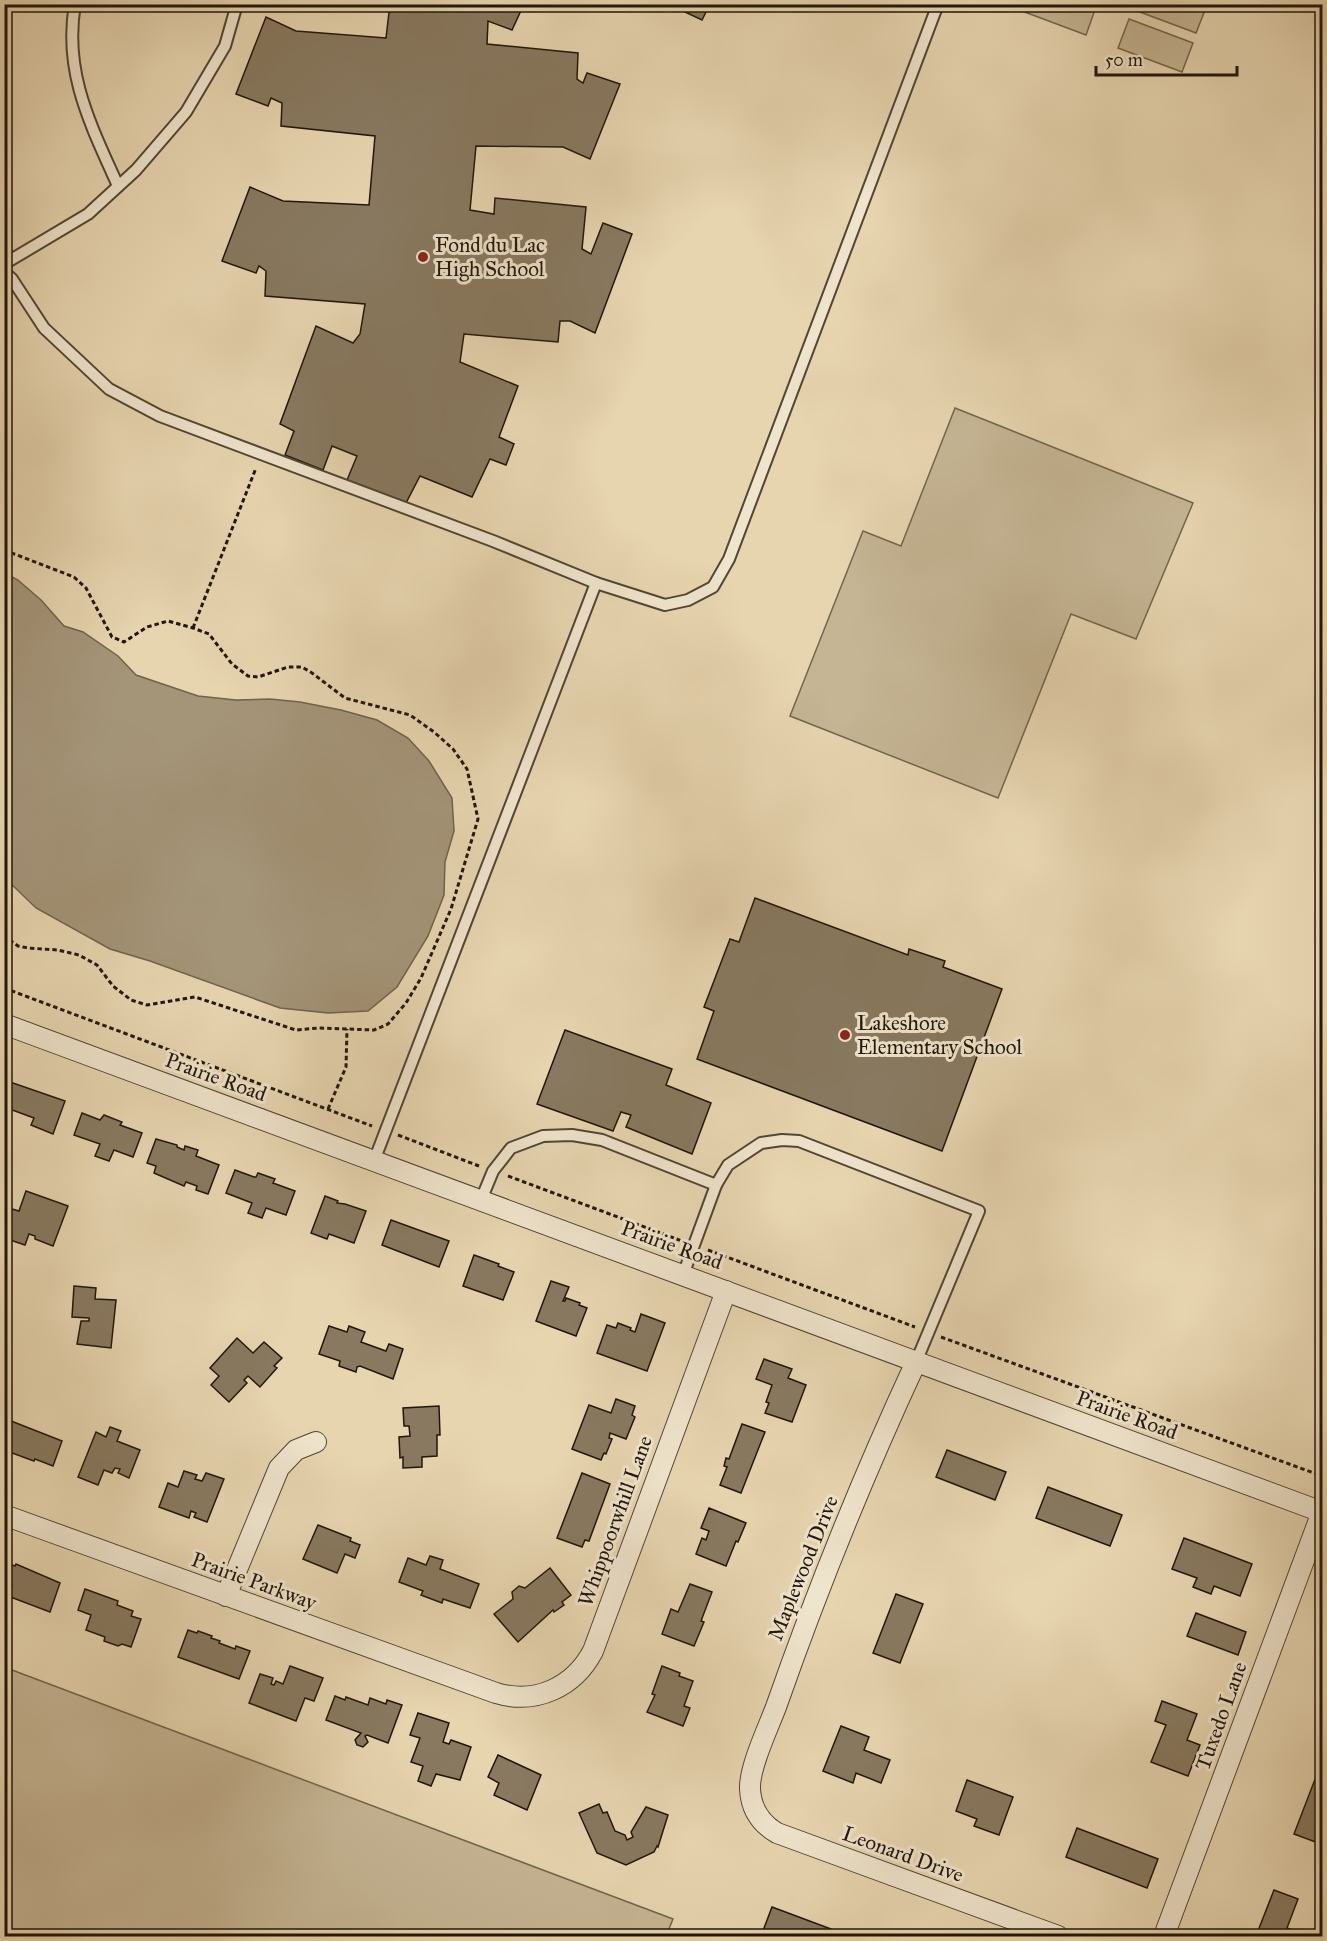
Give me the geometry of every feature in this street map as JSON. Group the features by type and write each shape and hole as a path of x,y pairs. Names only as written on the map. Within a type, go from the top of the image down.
{"street":[{"name":"Prairie Road","path":"4,1024 1322,1512"},
{"name":"Whippoorwhill Lane","path":"488,1690 519,1697 546,1693 565,1684 588,1661 726,1291"},
{"name":"Maplewood Drive","path":"751,1795 752,1774 800,1640 853,1506 916,1362"},
{"path":"226,1596 279,1468 296,1450 316,1442"},
{"name":"Tuxedo Lane","path":"1164,1936 1322,1512"},
{"name":"Prairie Parkway","path":"4,1515 488,1690"},
{"name":"Leonard Drive","path":"751,1795 753,1809 757,1815 777,1833 1058,1936"}],"lane":[{"path":"75,4 71,29 74,69 87,115 118,186"},
{"path":"4,264 88,214 136,170 186,112 225,46 237,4"},
{"path":"4,272 12,279 44,328 109,389 160,416 493,541 596,583 665,605 687,600 713,587 729,559 938,4"},
{"path":"374,1161 596,583"},
{"path":"481,1200 493,1171 511,1148 543,1137 572,1135 602,1140 716,1185"},
{"path":"683,1275 716,1185 728,1165 761,1143 782,1140 799,1142 979,1211 916,1362"}],"path":[{"path":"193,628 261,454"},
{"path":"4,550 74,577 86,588 112,637 124,642 147,627 168,621 209,634 232,664 248,676 258,677 288,667 302,667 345,698 411,715 453,749 467,769 478,819 451,909 421,978 406,1003 388,1024 374,1030 319,1028 296,1030 195,997 147,1005 131,1000 113,986 97,965 79,955 58,950 18,946 4,936"},
{"path":"4,988 695,1246 1323,1476"},
{"path":"328,1109 346,1067 347,1029"}],"shaded area":[{"path":"1134,4 1207,5 1196,33 1132,9"},
{"path":"1025,5 1090,5 1096,7 1086,35 1022,11"},
{"path":"1129,19 1193,43 1182,72 1118,48"},
{"path":"955,408 1193,503 1136,639 1071,614 998,798 790,716 863,531 901,546"},
{"path":"5,573 18,580 41,600 64,626 83,632 118,656 136,675 198,696 236,700 270,699 341,710 377,720 408,738 429,761 452,798 454,831 445,862 444,895 428,936 397,987 368,1011 328,1013 280,1008 110,949 36,908 5,878"},
{"path":"4,1667 673,1919 666,1936 5,1936"}],"building":[{"name":"Fond du Lac High School","path":"390,4 524,4 512,30 488,21 487,44 578,53 577,79 583,83 587,73 620,84 590,159 563,147 476,146 470,210 494,214 495,198 586,207 582,249 591,254 603,223 632,234 595,333 570,321 560,321 558,342 464,334 460,362 518,386 499,437 514,444 506,465 490,459 472,497 420,476 406,503 347,480 357,456 332,446 323,470 285,455 294,431 280,424 316,326 353,343 360,334 365,304 265,296 266,271 259,266 256,273 222,261 250,187 283,201 369,205 375,136 281,126 282,103 271,98 268,106 236,94 266,17 296,31 386,38"},
{"path":"668,4 710,4 702,20"},
{"name":"Lakeshore Elementary School","path":"755,898 908,955 909,949 945,961 943,967 1002,989 942,1151 697,1059 714,1011 704,1007 730,939 739,942"},
{"path":"565,1030 672,1069 666,1085 711,1103 692,1154 626,1127 631,1115 621,1112 613,1131 537,1104"},
{"path":"10,1082 65,1101 53,1134 31,1125 34,1118 4,1107 4,1097"},
{"path":"82,1113 100,1120 104,1115 122,1122 120,1125 142,1133 133,1157 114,1150 109,1161 95,1156 100,1144 74,1135"},
{"path":"156,1139 177,1145 184,1150 185,1146 198,1150 196,1156 219,1165 208,1194 196,1190 197,1186 186,1182 184,1186 154,1173 156,1166 147,1163"},
{"path":"235,1170 254,1177 258,1173 275,1179 273,1183 295,1191 286,1215 266,1208 262,1218 248,1213 252,1203 226,1193"},
{"path":"26,1191 68,1206 53,1246 29,1234 25,1245 4,1238 4,1231 12,1209 19,1211"},
{"path":"325,1196 338,1201 337,1203 366,1211 354,1243 329,1234 327,1239 311,1233"},
{"path":"391,1220 449,1241 439,1267 382,1245"},
{"path":"474,1255 514,1272 503,1300 463,1286"},
{"path":"551,1281 569,1287 563,1301 566,1298 587,1308 576,1336 536,1321"},
{"path":"74,1286 96,1288 95,1299 116,1300 111,1348 77,1344 81,1321 89,1321 89,1318 72,1317"},
{"path":"641,1314 665,1323 647,1371 597,1353 607,1325 616,1328 618,1323 635,1332"},
{"path":"329,1326 347,1332 349,1326 365,1332 361,1342 386,1351 389,1344 403,1349 393,1379 360,1366 357,1367 356,1372 339,1366 340,1361 319,1354"},
{"path":"237,1338 253,1353 264,1342 282,1358 274,1366 277,1368 260,1387 248,1376 244,1380 247,1383 229,1402 211,1385 219,1376 210,1368"},
{"path":"764,1359 792,1369 788,1378 806,1385 792,1422 765,1413 772,1385 756,1379"},
{"path":"616,1399 635,1406 632,1415 635,1417 626,1439 610,1433 609,1438 612,1439 601,1460 572,1449 589,1405 611,1413"},
{"path":"439,1406 440,1435 437,1435 437,1456 422,1457 422,1467 403,1468 399,1437 410,1436 409,1426 404,1426 403,1408"},
{"path":"6,1419 62,1441 53,1466 4,1450"},
{"path":"742,1424 765,1432 741,1493 720,1485 727,1467 724,1466 726,1458 729,1459"},
{"path":"110,1427 121,1431 117,1441 140,1450 129,1478 118,1473 120,1469 115,1468 112,1473 104,1470 98,1485 78,1477 96,1432 106,1437"},
{"path":"947,1450 1006,1472 995,1500 936,1477"},
{"path":"184,1471 197,1475 195,1479 202,1481 206,1473 224,1479 207,1522 194,1517 196,1513 191,1511 189,1518 159,1507 168,1483 178,1487"},
{"path":"582,1473 610,1484 589,1541 585,1540 582,1547 557,1538"},
{"path":"1048,1487 1122,1515 1110,1546 1036,1518"},
{"path":"709,1508 746,1523 726,1566 696,1554 702,1538 706,1540 709,1531 701,1528"},
{"path":"318,1525 351,1538 350,1541 360,1545 355,1558 345,1554 337,1573 303,1559"},
{"path":"1184,1538 1252,1564 1240,1596 1214,1586 1211,1594 1193,1587 1197,1578 1172,1569"},
{"path":"430,1556 443,1560 440,1569 479,1584 470,1608 443,1599 442,1603 421,1595 423,1591 399,1582 408,1558 426,1565"},
{"path":"6,1563 15,1566 16,1564 60,1583 50,1612 8,1596 12,1585 4,1582"},
{"path":"550,1568 571,1595 562,1602 564,1605 554,1612 553,1610 518,1642 494,1614 513,1599 512,1592 519,1586 525,1588"},
{"path":"690,1584 712,1592 701,1621 704,1622 694,1646 662,1634 671,1609 678,1612"},
{"path":"85,1589 118,1601 117,1605 133,1611 131,1616 141,1619 131,1647 122,1644 118,1646 104,1641 105,1637 86,1630 91,1615 78,1610"},
{"path":"896,1594 923,1604 900,1663 873,1653"},
{"path":"1196,1613 1246,1632 1238,1655 1187,1636"},
{"path":"188,1630 212,1636 211,1638 220,1641 219,1643 235,1649 236,1646 250,1651 239,1679 178,1657"},
{"path":"290,1666 323,1678 314,1701 305,1698 296,1721 249,1703 260,1674 273,1678 271,1684 274,1685 276,1681 283,1684"},
{"path":"662,1666 693,1681 684,1706 690,1708 683,1726 647,1712 655,1695 652,1694"},
{"path":"335,1696 345,1700 346,1697 368,1705 370,1698 386,1704 387,1700 402,1705 388,1743 367,1735 365,1736 368,1742 363,1747 357,1745 355,1740 361,1733 326,1720"},
{"path":"1162,1701 1197,1714 1187,1740 1200,1745 1188,1776 1151,1762 1166,1725 1155,1721"},
{"path":"418,1713 449,1723 443,1742 449,1744 451,1740 471,1747 460,1780 436,1774 431,1786 418,1781 423,1766 411,1762 420,1738 410,1735"},
{"path":"841,1726 869,1737 864,1750 890,1760 881,1783 856,1773 853,1783 823,1771"},
{"path":"498,1755 541,1775 527,1810 494,1795 499,1783 488,1777"},
{"path":"1322,1761 1322,1842 1321,1844 1294,1834"},
{"path":"967,1780 1013,1797 999,1835 974,1826 977,1819 956,1811"},
{"path":"599,1804 603,1813 607,1812 615,1831 625,1835 627,1840 633,1837 631,1832 646,1807 668,1815 658,1847 654,1852 626,1865 597,1853 579,1813"},
{"path":"1077,1828 1158,1859 1147,1888 1066,1857"},
{"path":"1274,1890 1298,1899 1287,1928 1308,1936 1256,1936"},
{"path":"772,1907 831,1929 829,1936 761,1936"}],"waterway":[{"path":"410,1936 480,1936"}],"place":[{"name":"Fond du Lac High School","path":"423,257"},
{"name":"Lakeshore Elementary School","path":"845,1035"}]}
